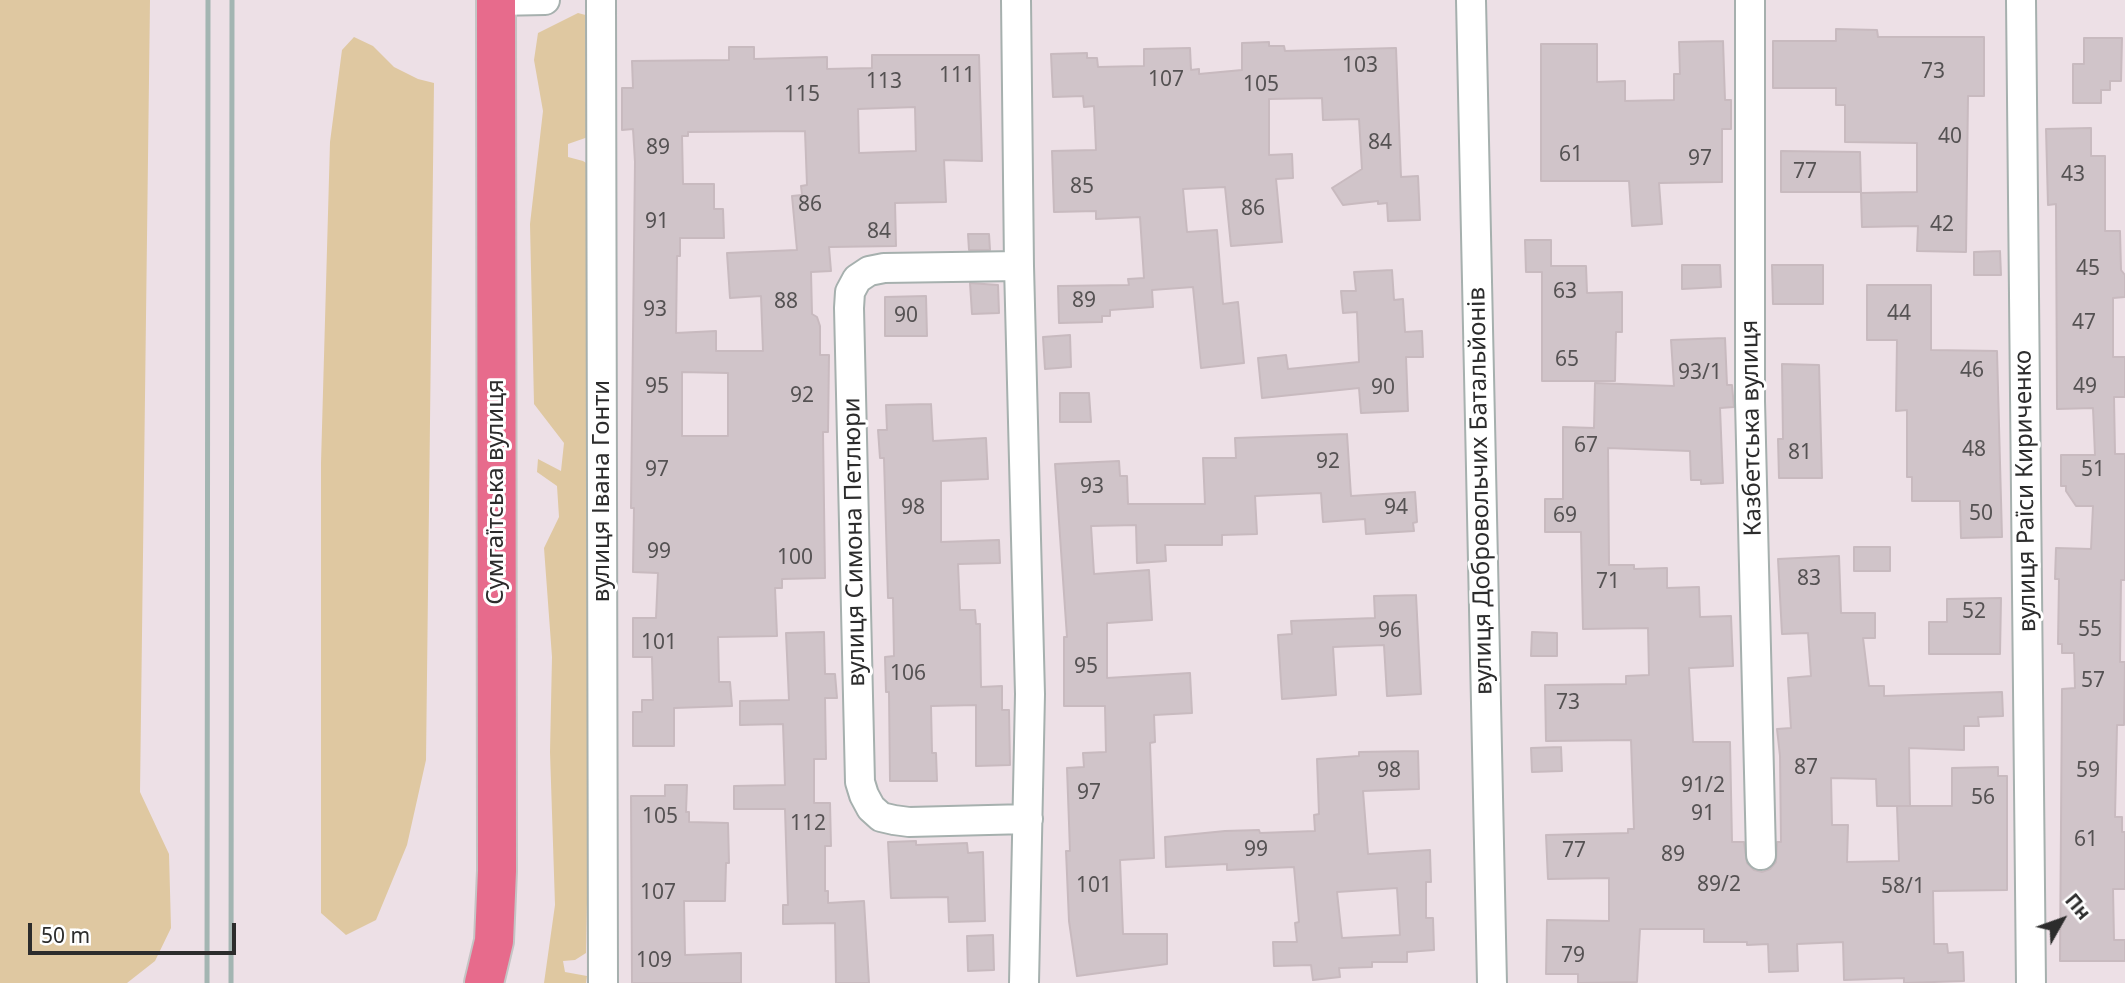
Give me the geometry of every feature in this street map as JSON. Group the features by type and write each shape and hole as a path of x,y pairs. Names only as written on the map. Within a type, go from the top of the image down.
{"main road":[{"name":"Сумгаїтська вулиця","path":"484,983 494,941 497,871 496,1"}],"street":[{"path":"496,1 545,0"},
{"name":"вулиця Івана Гонти","path":"601,0 603,983"},
{"path":"1016,0 1019,266 1029,611 1024,983"},
{"name":"вулиця Добровольчих Батальйонів","path":"1471,0 1492,983"},
{"name":"Казбетська вулиця","path":"1750,0 1750,401 1761,855"},
{"name":"вулиця Раїси Кириченко","path":"2021,0 2031,983"},
{"name":"вулиця Симона Петлюри","path":"1019,266 884,268 869,271 857,279 850,292 849,308 860,782 864,795 881,817 894,820 909,822 1028,819"}],"shaded area":[{"path":"0,0 150,0 140,792 169,854 171,928 155,961 127,983 0,983"},
{"path":"578,13 593,17 591,136 568,144 568,157 583,161 596,169 596,807 588,853 586,953 575,960 563,961 565,972 587,976 586,983 544,983 555,905 550,752 552,657 544,548 559,517 557,486 537,472 538,459 561,471 564,443 534,404 530,224 543,111 534,60 538,33"},
{"path":"354,37 373,46 394,67 418,79 434,83 426,760 407,845 376,920 346,935 321,913 321,463 330,142 342,50"}],"building":[{"path":"1836,29 1877,30 1878,37 1984,37 1984,96 1968,96 1966,252 1917,251 1918,226 1862,227 1861,193 1917,192 1917,143 1845,142 1845,105 1836,105 1836,88 1773,88 1773,41 1836,41"},
{"path":"2084,38 2122,38 2121,81 2110,81 2110,90 2101,90 2101,103 2073,103 2073,64 2084,64"},
{"path":"1723,41 1725,100 1731,100 1731,129 1722,129 1722,182 1659,183 1662,224 1632,226 1629,181 1541,181 1541,44 1597,44 1597,82 1625,81 1625,101 1674,100 1674,74 1680,74 1679,42"},
{"path":"1269,42 1269,46 1284,46 1285,51 1396,48 1401,177 1418,176 1420,220 1388,221 1387,203 1378,204 1378,201 1343,205 1332,188 1362,169 1359,119 1323,120 1322,98 1269,99 1269,155 1292,154 1293,178 1276,179 1282,242 1231,246 1225,187 1183,189 1187,232 1217,230 1223,304 1238,302 1244,363 1201,368 1193,287 1152,290 1153,307 1110,310 1110,316 1102,316 1102,322 1059,323 1058,286 1129,285 1128,279 1144,278 1140,217 1096,219 1096,211 1054,212 1052,151 1096,150 1094,106 1084,107 1083,96 1053,97 1051,54 1087,53 1087,58 1097,58 1098,67 1144,66 1144,49 1190,48 1191,70 1199,69 1199,74 1242,70 1242,43"},
{"path":"729,47 754,47 754,59 827,57 827,69 872,68 872,55 979,55 982,161 944,160 946,202 895,203 896,246 829,247 831,271 811,272 812,314 817,317 820,326 820,355 829,355 828,432 823,432 825,578 782,579 782,588 775,588 777,636 718,637 719,682 730,682 732,706 674,708 674,746 633,746 633,712 642,712 642,700 653,700 652,657 633,657 633,618 656,618 658,573 633,572 634,508 631,508 635,162 633,129 622,130 622,88 633,88 632,61 729,60","holes":["915,107 916,151 859,153 858,109","805,131 807,185 801,186 802,195 792,196 797,250 727,253 730,298 761,296 763,351 716,351 716,331 676,333 677,256 680,256 680,238 724,238 723,209 714,209 714,184 683,184 682,136 688,136 688,132","682,372 728,373 728,436 682,436"]},
{"path":"2091,128 2091,156 2105,156 2105,231 2120,231 2121,270 2125,275 2125,297 2113,298 2113,357 2125,357 2125,397 2114,397 2115,454 2125,454 2125,580 2121,580 2120,662 2125,662 2124,725 2117,725 2115,817 2122,817 2122,832 2125,832 2125,889 2113,889 2114,940 2125,940 2125,961 2060,961 2062,689 2075,688 2074,653 2062,653 2062,644 2058,644 2059,579 2055,579 2056,548 2091,549 2093,506 2076,506 2066,491 2066,486 2061,486 2061,455 2095,455 2093,408 2057,409 2056,204 2048,205 2046,129"},
{"path":"1781,151 1860,152 1861,192 1781,192"},
{"path":"968,234 989,234 990,250 969,250"},
{"path":"1525,240 1551,240 1551,266 1586,266 1587,293 1622,292 1622,332 1616,332 1615,381 1542,381 1542,272 1526,272"},
{"path":"2000,251 2001,275 1974,275 1974,252"},
{"path":"1682,265 1720,265 1721,287 1682,289"},
{"path":"1772,265 1823,265 1823,304 1773,304"},
{"path":"1392,270 1394,300 1403,299 1405,332 1422,331 1423,357 1406,357 1408,411 1361,413 1359,388 1262,398 1258,358 1286,355 1288,369 1359,362 1357,312 1343,313 1341,291 1356,291 1354,272"},
{"path":"970,283 998,285 999,313 972,314"},
{"path":"1867,285 1931,285 1931,350 1997,351 2002,537 1961,538 1960,501 1912,501 1912,477 1907,477 1907,410 1896,411 1897,340 1867,340"},
{"path":"926,296 927,336 885,336 885,297"},
{"path":"1070,335 1071,367 1045,369 1043,337"},
{"path":"1725,338 1727,385 1732,385 1734,407 1720,408 1723,483 1701,484 1701,480 1691,480 1690,451 1608,448 1609,565 1634,565 1634,569 1667,568 1667,588 1699,587 1700,617 1731,616 1733,666 1689,668 1693,742 1730,742 1732,842 1744,842 1747,863 1754,870 1762,872 1770,869 1776,862 1777,842 1781,842 1777,729 1791,728 1788,678 1811,676 1808,633 1782,634 1778,559 1839,556 1841,613 1875,613 1875,638 1863,638 1869,686 1884,686 1884,696 2002,692 2003,716 1978,717 1979,726 1964,726 1964,750 1909,748 1910,806 1952,806 1952,768 1998,767 1998,776 2007,776 2007,890 1933,891 1934,944 1947,944 1948,953 1963,952 1964,981 1904,983 1904,978 1844,980 1843,942 1797,944 1798,971 1769,972 1768,944 1704,942 1704,929 1640,929 1637,982 1578,983 1578,974 1546,974 1547,920 1609,921 1609,878 1548,879 1546,835 1628,833 1628,829 1634,829 1631,740 1546,741 1545,685 1626,684 1626,676 1649,675 1648,628 1583,629 1581,532 1545,532 1545,499 1563,499 1563,427 1594,428 1595,383 1674,386 1671,340","holes":["1831,778 1876,779 1877,806 1897,806 1899,861 1847,862 1848,825 1832,825"]},
{"path":"1782,364 1819,365 1822,478 1779,478 1778,439 1783,439"},
{"path":"1060,393 1089,393 1091,422 1060,422"},
{"path":"931,404 933,441 986,438 988,479 941,481 941,542 999,540 1000,563 958,564 960,610 975,610 976,624 980,624 981,687 1002,686 1002,710 1009,710 1010,765 976,766 976,705 931,706 932,753 936,753 937,781 890,781 889,692 886,692 885,657 894,656 893,598 888,598 884,458 880,458 878,430 887,430 886,405"},
{"path":"1347,434 1351,496 1415,492 1417,522 1413,523 1414,531 1366,534 1365,519 1323,522 1321,493 1255,496 1257,534 1222,535 1222,545 1165,545 1166,561 1137,563 1136,525 1091,526 1094,574 1149,570 1152,620 1107,623 1107,678 1190,673 1192,713 1154,715 1155,742 1150,743 1154,858 1120,860 1123,934 1167,934 1167,964 1077,976 1069,921 1067,768 1084,767 1083,753 1106,752 1105,706 1064,706 1064,637 1067,637 1055,464 1119,461 1120,476 1127,476 1128,504 1205,504 1203,458 1236,458 1235,438"},
{"path":"1854,547 1890,547 1890,571 1854,571"},
{"path":"1416,595 1421,694 1387,696 1384,645 1333,647 1336,695 1282,699 1278,635 1292,634 1291,621 1375,618 1374,596"},
{"path":"2001,598 2000,654 1929,654 1929,622 1947,622 1947,599"},
{"path":"824,632 825,674 835,674 837,698 825,698 826,759 814,759 814,803 830,803 831,846 825,846 825,891 828,891 828,903 864,901 869,983 836,983 835,923 783,924 783,905 788,905 785,809 734,809 734,786 785,785 783,724 740,725 740,701 789,700 786,633"},
{"path":"1532,632 1557,633 1557,656 1531,656"},
{"path":"1561,747 1562,771 1532,772 1531,748"},
{"path":"1418,751 1419,789 1363,791 1368,854 1430,850 1431,882 1426,882 1426,918 1433,918 1434,950 1407,952 1407,962 1372,962 1372,967 1339,968 1340,977 1313,980 1311,965 1274,966 1273,942 1297,942 1295,923 1299,922 1294,867 1227,870 1227,864 1166,867 1165,837 1225,831 1315,831 1314,815 1319,814 1317,759 1359,756 1359,752","holes":["1397,888 1400,935 1342,938 1337,892"]},
{"path":"665,785 687,785 686,812 689,812 689,822 728,823 729,863 726,863 725,901 684,901 685,955 741,953 741,983 632,983 631,796 665,796"},
{"path":"916,841 916,845 967,843 968,853 983,852 985,921 949,922 948,897 891,898 888,842"},
{"path":"993,935 994,970 968,971 967,936"}],"railway":[{"path":"207,983 208,0"},
{"path":"231,983 232,0"}]}
